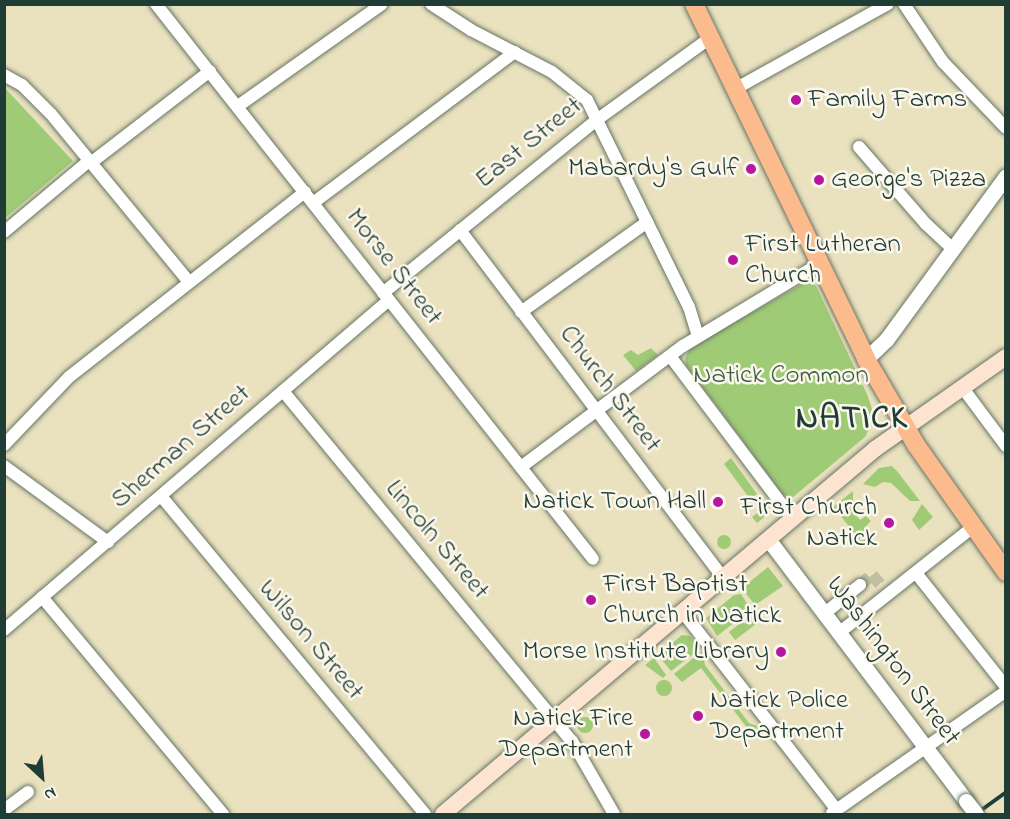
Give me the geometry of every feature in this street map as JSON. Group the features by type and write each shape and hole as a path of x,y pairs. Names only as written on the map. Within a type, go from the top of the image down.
{"main road":[{"path":"694,4 866,359 905,428 973,527 1002,560"},
{"path":"443,814 792,518 905,428 1005,357"}],"street":[{"name":"Morse Street","path":"156,4 593,559"},
{"path":"238,106 382,4"},
{"path":"431,4 572,85 598,119 689,306 698,336"},
{"path":"735,89 888,4"},
{"path":"904,4 943,62 1005,128"},
{"name":"East Street","path":"386,297 460,230 598,119 710,38"},
{"path":"314,203 514,52"},
{"path":"4,232 91,161 210,71"},
{"path":"4,75 41,103 189,282"},
{"path":"859,147 926,224 952,248"},
{"path":"866,359 886,340 1005,176"},
{"path":"4,445 53,391 305,192"},
{"path":"521,312 647,222"},
{"name":"Church Street","path":"460,230 722,576"},
{"path":"521,467 698,336 819,264"},
{"name":"Sherman Street","path":"4,630 283,391 386,297"},
{"path":"670,356 792,518"},
{"path":"962,387 1005,446"},
{"name":"Lincoln Street","path":"283,391 555,720 586,761 614,814"},
{"path":"4,466 108,542"},
{"name":"Wilson Street","path":"161,496 425,814"},
{"path":"840,632 885,589 916,573 973,527"},
{"name":"Washington Street","path":"768,539 928,747 976,814"},
{"path":"916,573 1005,687"},
{"path":"825,613 860,585"},
{"path":"42,597 223,814"},
{"path":"682,611 834,812 1005,692"},
{"path":"4,810 28,792"}],"green space":[{"path":"4,87 73,161 5,218 4,218"},
{"name":"Natick Common","path":"810,283 816,286 867,394 875,418 865,437 793,497 783,495 686,365 685,358 690,348 800,285"},
{"path":"651,348 658,355 636,371 623,355 631,350 638,355"},
{"path":"731,458 757,494 750,499 724,464"},
{"path":"892,466 920,501 910,501 891,483 883,482 875,487 863,484 879,468"},
{"path":"853,491 853,503 838,513 833,507"},
{"path":"761,497 769,513 757,523 752,517 762,510 754,501"},
{"path":"922,504 933,517 919,530 912,520"},
{"path":"849,507 860,520 866,516 871,521 866,526 874,537 864,545 839,514"},
{"path":"724,535 729,537 731,542 729,547 724,549 719,547 717,542 719,537"},
{"path":"768,567 783,586 755,605 744,591 746,585"},
{"path":"741,594 751,610 717,636 706,618 734,595"},
{"path":"752,614 760,621 735,640 729,632"},
{"path":"682,635 690,636 700,649 671,671 658,655"},
{"path":"702,651 705,665 749,723 760,727 755,738 701,668 682,682 674,674"},
{"path":"654,658 666,675 663,678 645,665"},
{"path":"664,680 670,682 672,688 670,694 664,696 658,694 656,688 658,682"},
{"path":"582,717 588,717 593,725 591,731 582,733 577,728 577,722"}],"tunnel":[{"path":"860,585 872,575 881,585"}],"railway":[{"path":"976,814 1006,792"}],"place":[{"name":"Family Farms","path":"796,100"},
{"name":"Mabardy's Gulf","path":"751,169"},
{"name":"George's Pizza","path":"819,180"},
{"name":"First Lutheran Church","path":"733,260"},
{"name":"Natick Town Hall","path":"718,502"},
{"name":"First Church Natick","path":"889,523"},
{"name":"First Baptist Church in Natick","path":"591,600"},
{"name":"Morse Institute Library","path":"781,652"},
{"name":"Natick Police Department","path":"698,716"},
{"name":"Natick Fire Department","path":"645,734"}],"district":[{"name":"NATICK","path":"852,420"}]}
